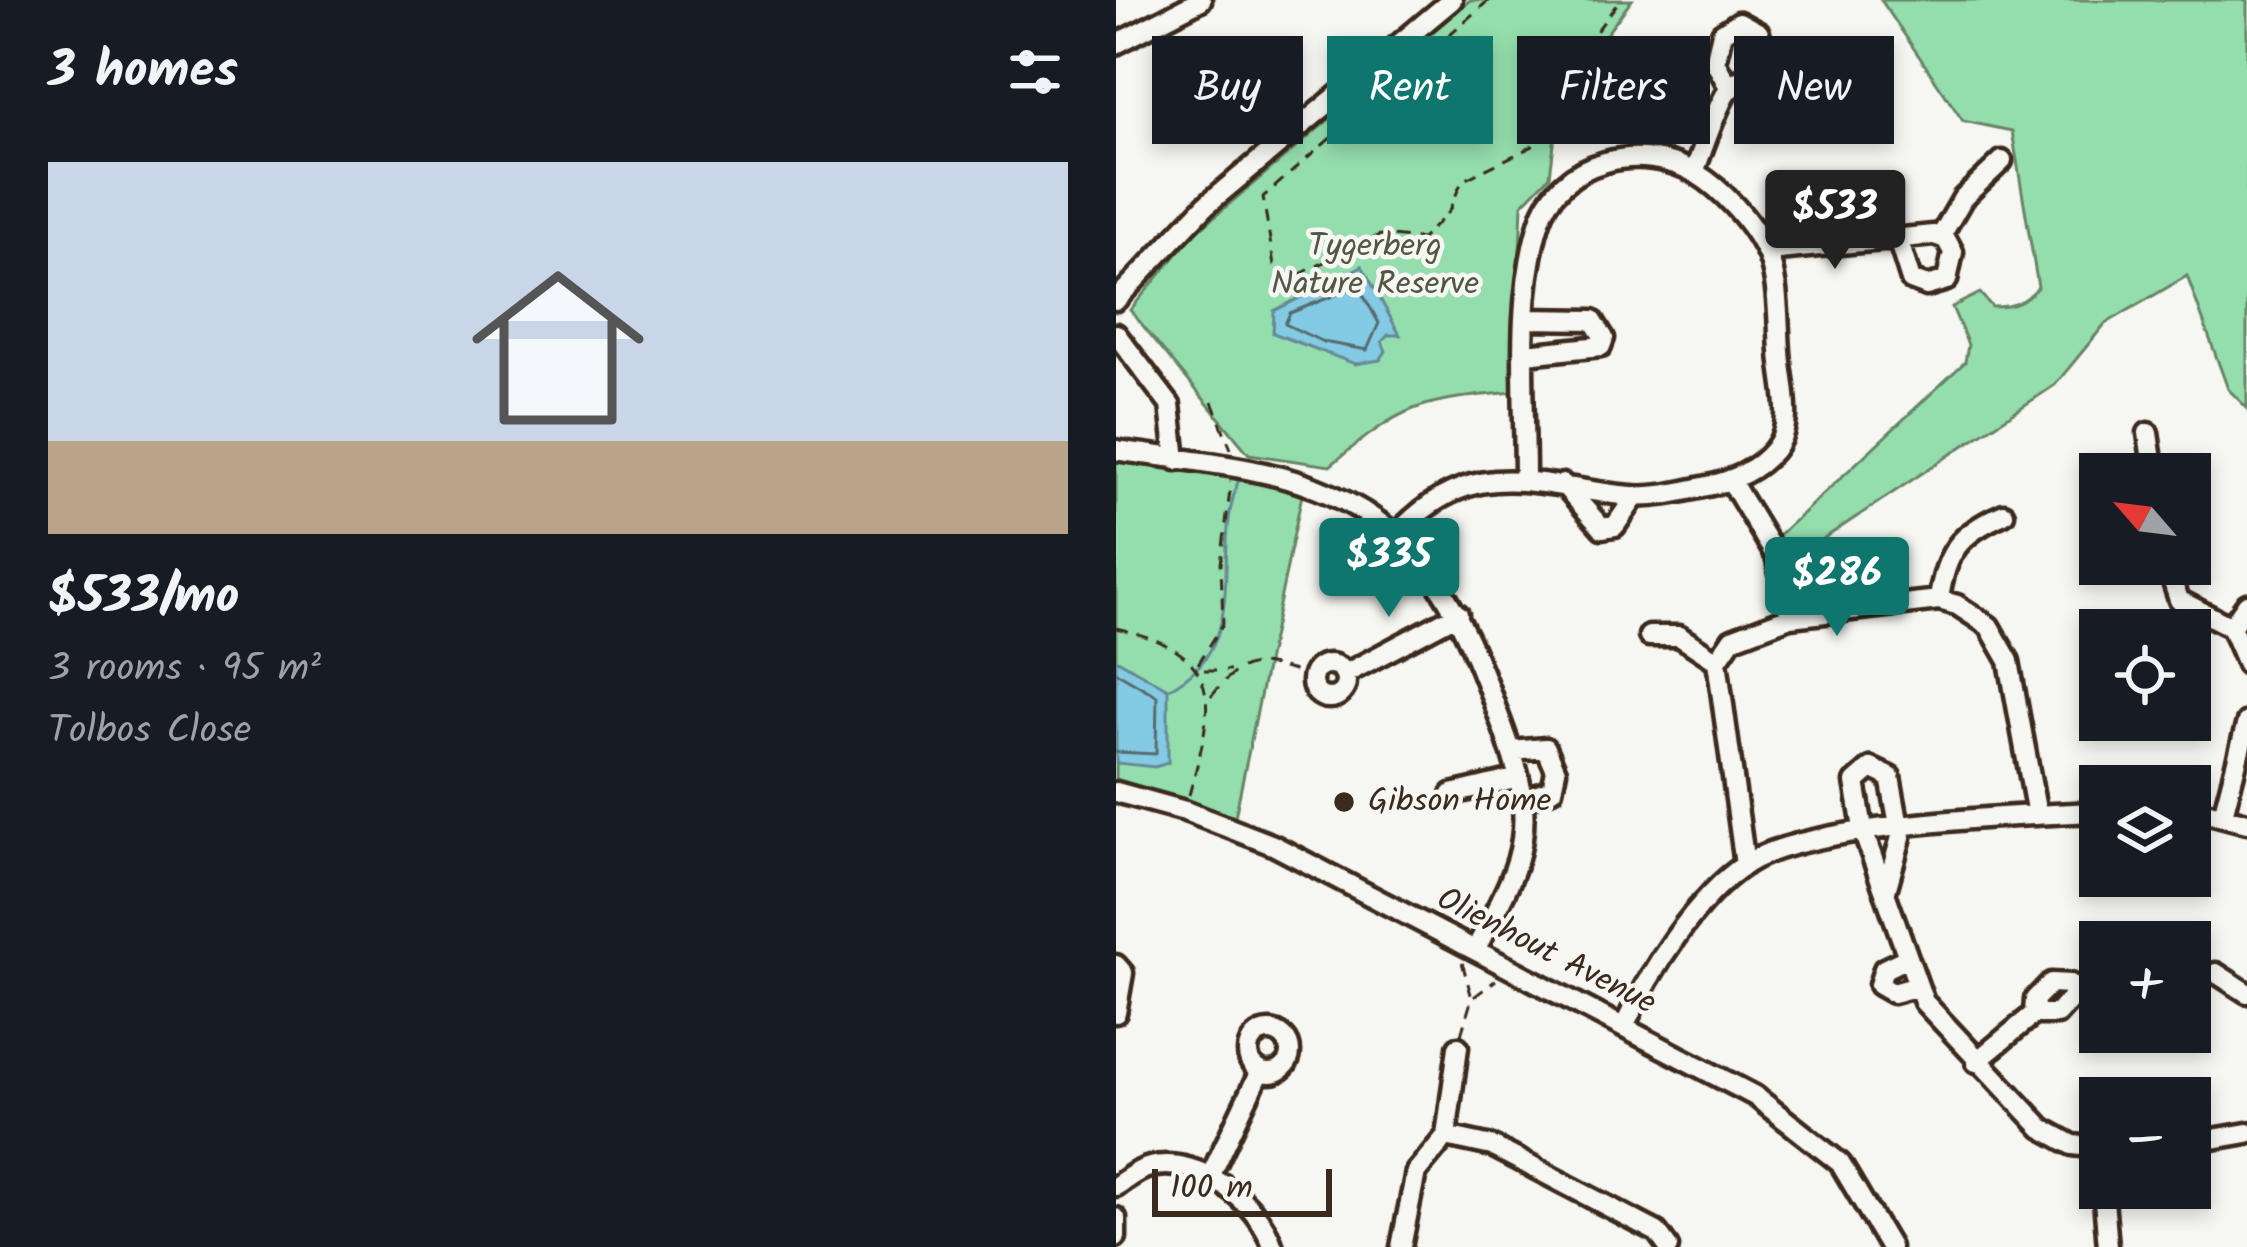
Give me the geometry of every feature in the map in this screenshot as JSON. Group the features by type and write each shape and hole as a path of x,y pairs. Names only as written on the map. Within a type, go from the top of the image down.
{"street":[{"path":"1161,25 1166,0"},
{"path":"1116,44 1161,25 1201,0"},
{"path":"1116,300 1206,205 1452,0"},
{"path":"1694,172 1730,88"},
{"path":"1397,534 1442,494 1486,481 1525,477 1635,497 1731,481 1774,449 1786,421 1767,250 1739,213 1694,172 1622,158 1602,160 1558,189 1538,226 1526,319 1525,477"},
{"path":"1941,236 1963,198 2002,161"},
{"path":"1767,250 1898,239 1941,236 1950,243 1952,272 1938,284 1927,286 1907,273 1898,239"},
{"path":"1526,319 1593,320 1604,338 1601,346 1586,351 1526,354"},
{"path":"1116,334 1170,404 1176,460"},
{"path":"2149,433 2151,453"},
{"path":"1116,450 1316,488 1397,534 1432,572 1458,614 1512,751 1524,800 1515,868 1469,956"},
{"path":"1731,481 1776,556 1790,617"},
{"path":"1563,484 1602,528 1616,526 1635,497"},
{"path":"1939,600 1949,551 1974,527 2004,514"},
{"path":"2174,585 2179,600 2231,627 2247,664"},
{"path":"1745,865 1717,661 1732,638 1790,617 1939,600 1975,616 2001,640 2037,814"},
{"path":"2231,627 2247,604"},
{"path":"1345,674 1458,614"},
{"path":"1649,636 1679,636 1717,661"},
{"path":"1325,665 1345,674 1344,690 1331,698 1316,692 1313,676 1325,665"},
{"path":"2223,814 2247,722"},
{"path":"1512,751 1546,748 1556,771 1552,790 1524,800"},
{"path":"1886,891 1901,826 1890,777 1871,768 1855,782 1864,834 1915,987 1976,1062 2056,1138 2079,1143"},
{"path":"1452,794 1519,778"},
{"name":"Olienhout Avenue","path":"1116,792 1250,835 1469,956 1625,1025 1755,1096 1817,1140 1863,1193 1890,1247"},
{"path":"2211,812 2247,823"},
{"path":"1625,1025 1664,955 1745,865 1768,852 1901,826 2079,813"},
{"path":"1905,959 1884,969 1879,985 1893,993 1915,987"},
{"path":"1116,965 1123,974 1116,1013"},
{"path":"2216,973 2247,993"},
{"path":"1976,1062 2034,1014"},
{"path":"1401,1247 1416,1172 1424,1155 1446,1136 1458,1047"},
{"path":"1209,1179 1260,1071"},
{"path":"2211,1139 2247,1133"},
{"path":"1446,1136 1492,1146 1657,1232 1668,1247"},
{"path":"1116,1186 1138,1171 1160,1166 1209,1179 1255,1210 1273,1247"},
{"path":"2105,1209 2108,1247"},
{"path":"1116,1218 1116,1237"}],"path":[{"path":"1489,0 1263,197 1274,265 1290,279 1380,235 1422,239 1449,211 1462,181 1540,142 1554,88 1620,0"},
{"path":"1187,802 1207,734 1210,698 1199,667 1222,623 1222,546 1233,469 1231,447 1212,402"},
{"path":"1116,628 1173,647 1199,667 1232,670 1256,662 1313,676"},
{"path":"1210,698 1232,670"},
{"path":"1458,1047 1472,998 1469,956"},
{"path":"1472,998 1496,980"}],"green space":[{"name":"Tygerberg Nature Reserve","path":"1470,0 1632,0 1605,36 1517,36 1517,144 1554,144 1550,176 1522,205 1514,392 1455,398 1414,409 1377,429 1330,466 1249,454 1130,310 1195,233 1327,121 1327,144 1493,144 1493,36 1428,36"},
{"path":"1881,0 2247,0 2247,408 2228,389 2187,276 2105,324 2055,385 1787,563 1774,540 1965,362 1968,345 1952,307 1980,293 1992,307 2013,305 2038,287 2012,131 1963,121"},
{"path":"1116,457 1303,490 1235,817 1116,779"}],"water":[{"path":"1362,266 1400,335 1388,335 1382,342 1386,351 1380,360 1355,364 1273,333 1274,311"},
{"path":"1116,659 1168,689 1168,763 1155,767 1116,763"}],"waterway":[{"path":"1168,689 1195,670 1212,648 1221,624 1230,511 1238,482"}],"place":[{"name":"Gibson Home","path":"1344,802"}]}
